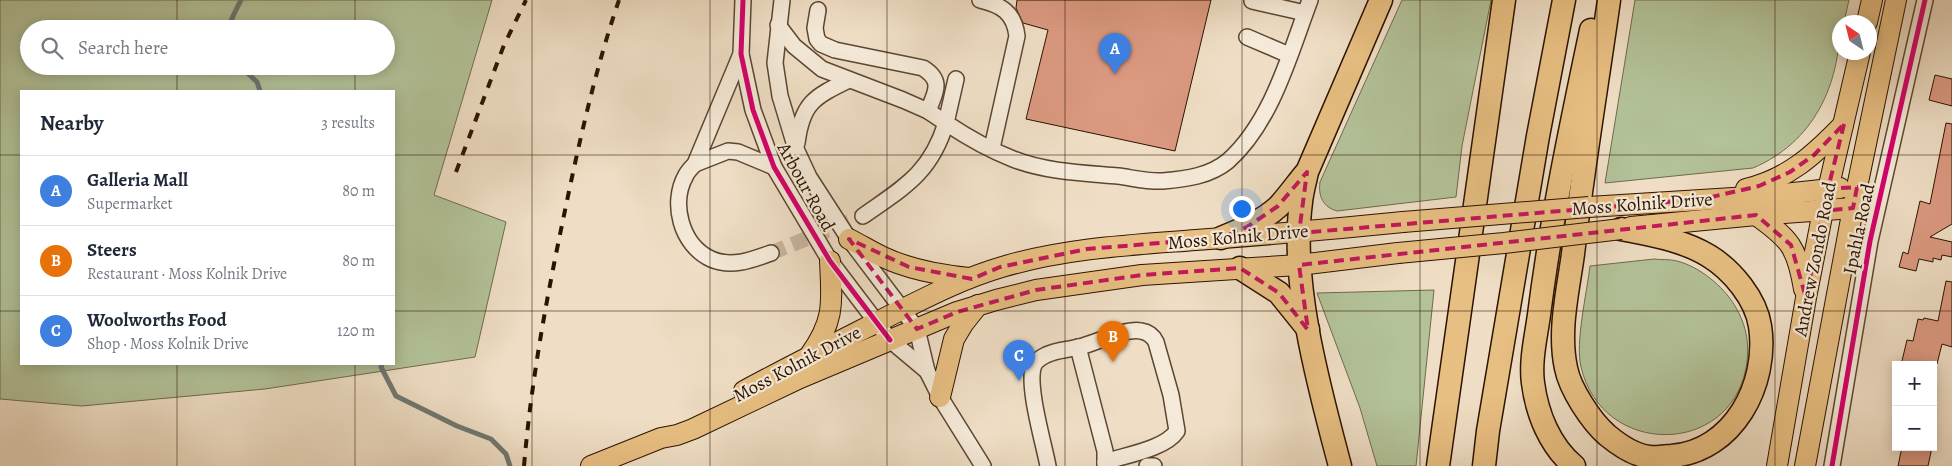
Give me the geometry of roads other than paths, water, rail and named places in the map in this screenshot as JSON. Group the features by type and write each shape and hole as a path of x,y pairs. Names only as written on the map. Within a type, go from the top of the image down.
{"highway":[{"path":"1340,466 1326,415 1308,330 1299,265 1301,202 1307,172 1381,0"},
{"path":"1438,466 1504,0"},
{"path":"1484,466 1488,430 1538,136 1564,0"},
{"path":"1574,466 1565,459 1545,429 1533,382 1534,348 1542,282 1597,0"},
{"path":"1609,0 1562,333 1566,370 1583,407 1598,427 1622,448 1649,458 1683,455 1703,448 1723,436 1752,394 1759,374 1760,325 1753,307 1742,288 1729,272 1712,257 1693,247 1648,230 1621,228"},
{"path":"1221,238 1247,228 1278,206 1307,172"},
{"path":"1240,268 1278,293 1308,330"}],"main road":[{"path":"1869,15 1872,0"},
{"name":"Andrew Zondo Road","path":"1805,466 1853,208 1896,0"},
{"name":"Andrew Zondo Road","path":"1777,466 1823,211 1858,60"},
{"path":"1703,199 1759,186 1790,172 1814,154 1844,124"},
{"name":"Moss Kolnik Drive","path":"661,438 673,427 810,355 903,309 1000,267 1041,257 1087,249 1403,222 1857,188"},
{"name":"Moss Kolnik Drive","path":"1648,230 1756,215 1853,208"},
{"path":"1756,215 1779,231 1791,245 1801,270 1806,298"},
{"name":"Moss Kolnik Drive","path":"591,466 661,438 693,429 800,378 957,312 1036,290 1142,275 1299,265 1504,243 1621,228"},
{"path":"849,239 883,257 909,267 952,277 972,279"},
{"path":"810,355 823,338 832,310 830,262"},
{"path":"940,397 954,339 978,305"}],"street":[{"name":"Arbour Road","path":"743,0 741,54 753,110 774,167 830,262 890,340 927,371"},
{"name":"Arbour Road","path":"782,0 775,63 778,88 796,149 809,177 849,239 917,329"},
{"path":"980,0 1000,6 1006,10 1014,24 1017,36 992,148"},
{"name":"Ipahla Road","path":"1832,466 1870,241 1925,0"},
{"path":"778,25 794,46 806,58 822,69 903,100 928,112 968,138 1013,159 1047,168 1161,181 1195,177 1212,171 1226,162 1249,139 1268,106 1308,7 1252,1"},
{"path":"818,10 815,28 817,39 821,44 835,50 923,68 930,72 935,78 937,88 928,112"},
{"path":"1247,37 1289,55"},
{"path":"741,54 696,164 686,174 681,188 679,213 688,240 701,253 712,260 744,262 771,254"},
{"path":"863,216 910,183 924,168 942,138 956,79"},
{"path":"796,149 800,122 814,99 849,80"},
{"path":"696,164 728,151 738,152 774,167"},
{"path":"917,329 927,371 940,397 983,466"},
{"path":"1048,466 1034,399 1032,377 1035,364 1043,356 1058,350 1078,347 1130,332 1141,331 1153,337 1170,395 1177,423 1177,431 1172,438 1161,444 1105,464 1105,451 1078,347"},
{"path":"1148,466 1154,466"}],"waterway":[{"path":"231,20 241,0"},
{"path":"250,75 257,82 260,90"},
{"path":"382,365 396,396 457,426 491,439 506,454 510,466"}],"tunnel":[{"path":"771,253 863,216"}],"railway":[{"path":"456,172 504,45 526,0"},
{"path":"524,466 535,373 557,250 588,109 602,54 619,0"}],"place":[{"name":"Galleria Mall","path":"1115,74"},
{"name":"Steers","path":"1113,362"},
{"name":"Woolworths Food","path":"1019,381"}]}
